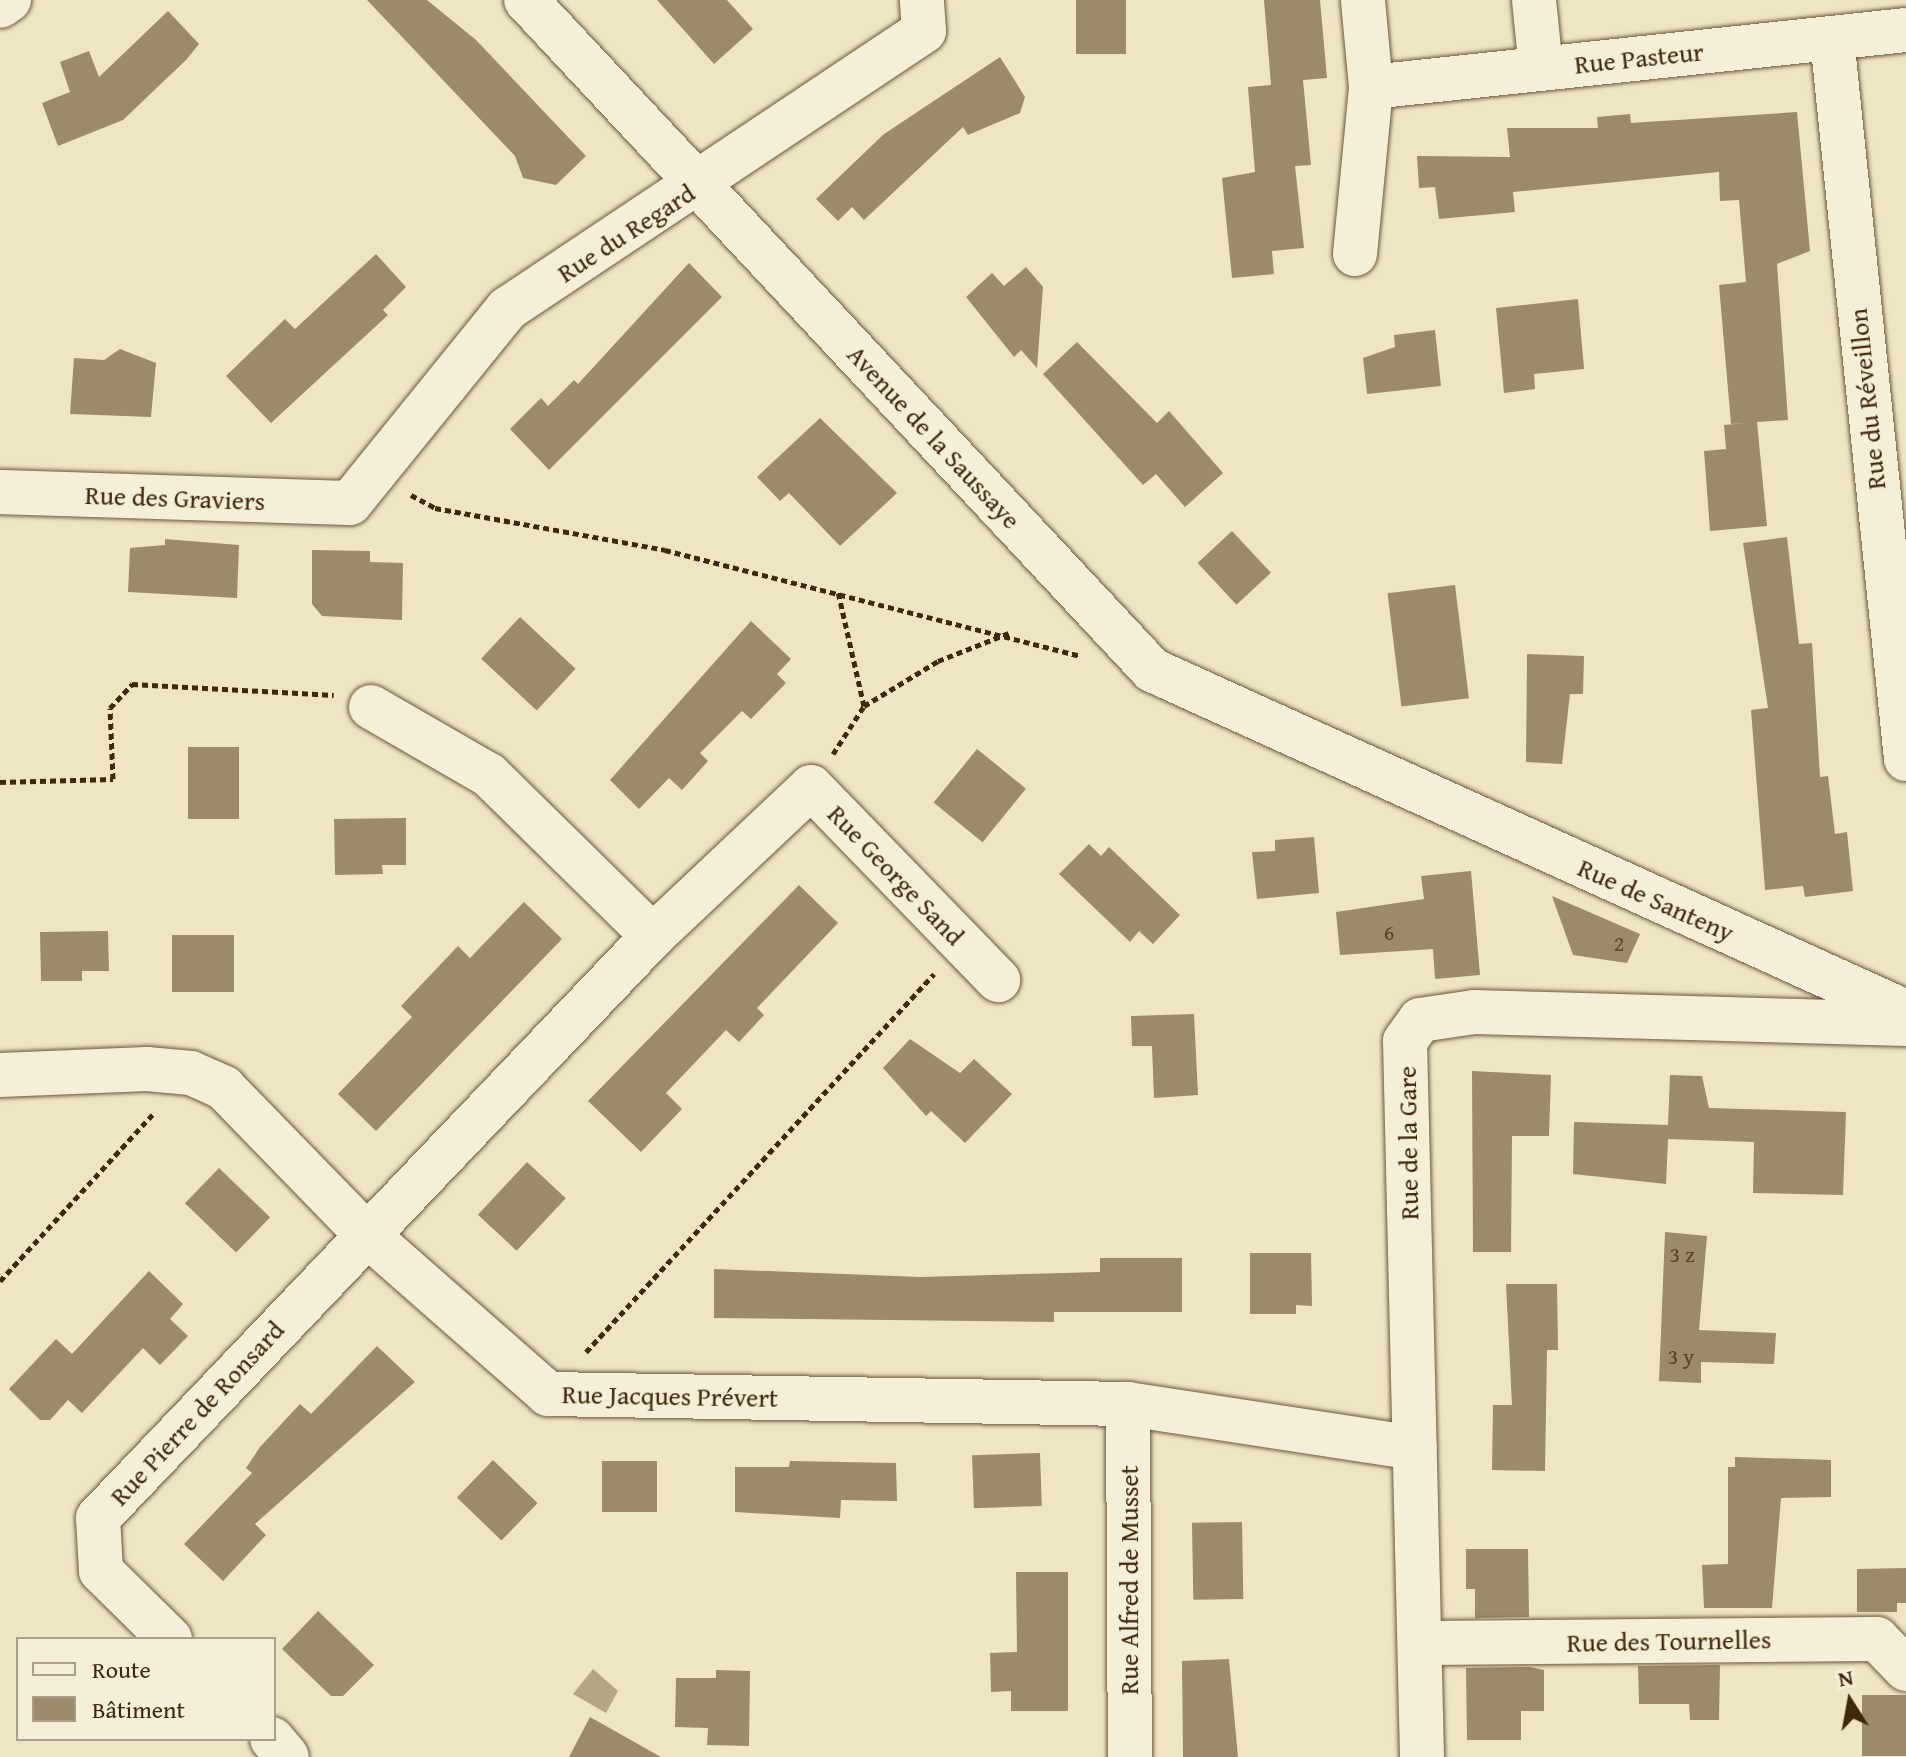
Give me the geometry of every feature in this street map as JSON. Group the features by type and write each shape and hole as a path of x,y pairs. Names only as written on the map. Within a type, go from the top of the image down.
{"street":[{"path":"0,6 9,0"},
{"name":"Avenue de la Saussaye","path":"526,0 1152,670 1405,787"},
{"name":"Rue du Regard","path":"362,489 507,309 699,186 924,31 922,0"},
{"path":"1355,254 1371,87 1363,0"},
{"path":"1534,0 1541,69"},
{"name":"Rue Pasteur","path":"1371,87 1906,30"},
{"name":"Rue du Réveillon","path":"1832,38 1894,541 1906,759"},
{"name":"Rue des Graviers","path":"0,492 362,489"},
{"path":"371,707 489,775 653,936"},
{"name":"Rue George Sand","path":"365,1233 653,936 811,787 998,980"},
{"name":"Rue de Santeny","path":"1405,787 1906,1012"},
{"name":"Rue de la Gare","path":"1422,1757 1405,1041 1420,1020 1474,1012 1906,1024"},
{"name":"Rue Jacques Prévert","path":"0,1075 191,1073 224,1088 365,1233 548,1394 1128,1404 1415,1448"},
{"name":"Rue Pierre de Ronsard","path":"168,1637 101,1571 98,1518 365,1233"},
{"name":"Rue Alfred de Musset","path":"1128,1404 1130,1757"},
{"name":"Rue des Tournelles","path":"1420,1643 1877,1639 1906,1669"},
{"path":"274,1741 287,1757"}],"path":[{"path":"362,489 435,508 665,550 1011,632 1086,657"},
{"path":"838,592 864,706"},
{"path":"811,787 864,706 938,661 1011,632"},
{"path":"0,782 113,779 110,708 132,684 318,690 371,707"},
{"path":"548,1394 962,943"},
{"path":"0,1281 191,1073"}],"shaded area":[{"path":"593,1669 618,1691 606,1713 573,1694"}],"building":[{"path":"367,0 427,0 476,40 586,156 556,185 523,178 515,156"},
{"path":"657,0 727,0 753,29 714,64"},
{"path":"1076,0 1126,0 1126,54 1076,54"},
{"path":"1264,0 1320,0 1327,78 1303,80 1311,165 1295,166 1304,248 1272,251 1274,274 1232,278 1222,178 1255,172 1248,87 1271,85"},
{"path":"168,11 199,44 186,60 123,120 58,146 42,103 70,92 60,62 89,51 99,77"},
{"path":"1000,57 1025,97 1020,113 968,135 963,127 864,220 852,207 838,221 816,199 884,134"},
{"path":"1797,112 1810,251 1777,264 1788,420 1757,422 1767,526 1710,531 1704,451 1726,449 1724,425 1748,423 1731,424 1719,285 1746,282 1739,200 1720,201 1719,172 1513,192 1515,212 1439,219 1435,187 1419,188 1417,156 1510,157 1507,128 1598,128 1597,117 1630,114 1631,123"},
{"path":"376,254 406,287 383,310 388,315 271,423 226,376 285,319 295,329"},
{"path":"689,263 722,297 549,470 510,429 541,398 548,406 574,380 578,384"},
{"path":"1026,267 1043,287 1037,368 1021,350 1014,357 966,297 992,273 1004,286"},
{"path":"1578,299 1584,369 1534,374 1535,389 1504,393 1496,308"},
{"path":"1435,330 1441,386 1367,394 1363,358 1395,347 1394,335"},
{"path":"1077,342 1157,423 1169,411 1223,473 1185,507 1156,474 1143,485 1043,374"},
{"path":"120,349 156,363 151,417 70,414 74,358 104,360"},
{"path":"820,418 897,493 840,546 789,493 780,501 757,477"},
{"path":"1232,531 1271,573 1237,605 1198,563"},
{"path":"1787,537 1799,644 1812,643 1820,777 1828,776 1835,834 1847,832 1853,891 1805,897 1803,886 1765,890 1751,710 1768,708 1743,543"},
{"path":"165,539 239,545 237,598 128,592 130,548 165,545"},
{"path":"312,550 370,551 370,562 403,563 402,620 322,616 312,604"},
{"path":"1455,585 1469,698 1401,706 1388,593"},
{"path":"520,617 576,669 537,711 481,659"},
{"path":"751,621 791,659 777,674 786,683 751,719 742,711 700,753 708,761 682,790 669,778 639,809 610,780"},
{"path":"1527,654 1584,656 1583,694 1570,694 1562,764 1526,762"},
{"path":"188,747 239,747 239,819 188,819"},
{"path":"977,749 1026,789 983,842 934,803"},
{"path":"406,818 406,865 382,865 383,874 335,875 334,819"},
{"path":"1314,837 1319,893 1257,899 1252,852 1275,851 1275,840"},
{"path":"1089,844 1101,856 1109,847 1180,915 1153,944 1139,931 1130,942 1059,874"},
{"path":"1471,871 1480,975 1435,979 1433,949 1340,955 1336,912 1424,899 1421,876"},
{"path":"799,885 838,923 757,1008 764,1015 739,1042 726,1030 666,1093 682,1109 641,1152 588,1101"},
{"path":"1552,896 1640,934 1627,963 1573,955"},
{"path":"524,902 562,939 376,1131 338,1094 412,1017 401,1006 458,946 470,958"},
{"path":"108,931 109,971 82,971 82,981 41,981 40,932"},
{"path":"172,935 234,935 234,992 172,992"},
{"path":"1194,1014 1198,1095 1154,1098 1152,1046 1132,1046 1131,1016"},
{"path":"910,1039 960,1073 974,1059 1012,1094 965,1143 931,1111 926,1116 883,1068"},
{"path":"1472,1071 1551,1075 1549,1136 1512,1136 1511,1252 1473,1252"},
{"path":"1670,1075 1702,1076 1709,1108 1846,1112 1843,1195 1753,1193 1754,1142 1668,1139 1666,1184 1573,1174 1574,1122 1668,1125"},
{"path":"527,1162 566,1198 517,1251 478,1215"},
{"path":"219,1168 270,1217 236,1253 185,1203"},
{"path":"1665,1232 1707,1236 1699,1330 1776,1333 1774,1364 1701,1362 1701,1383 1659,1381"},
{"path":"1250,1253 1311,1253 1312,1306 1296,1305 1296,1314 1250,1314"},
{"path":"1100,1258 1182,1258 1182,1312 1054,1312 1054,1322 714,1318 714,1269 920,1277 1100,1272"},
{"path":"149,1271 183,1304 170,1319 188,1336 160,1365 143,1348 82,1413 68,1400 50,1420 40,1420 9,1389 56,1339 72,1354"},
{"path":"1506,1284 1557,1284 1558,1350 1547,1350 1545,1471 1492,1470 1493,1405 1512,1405"},
{"path":"377,1346 415,1382 255,1524 266,1535 223,1581 184,1544 252,1473 246,1468 260,1447 300,1404 311,1414"},
{"path":"1040,1453 1042,1506 974,1508 972,1455"},
{"path":"1735,1457 1831,1460 1831,1497 1781,1498 1772,1608 1704,1608 1702,1565 1728,1564 1728,1467 1735,1467"},
{"path":"493,1460 538,1503 501,1540 457,1497"},
{"path":"602,1461 657,1461 657,1512 602,1512"},
{"path":"790,1461 896,1463 897,1501 841,1500 840,1518 735,1512 735,1467 789,1467"},
{"path":"1242,1522 1243,1599 1193,1600 1192,1523"},
{"path":"1466,1549 1528,1549 1529,1617 1475,1618 1475,1589 1466,1589"},
{"path":"1906,1568 1906,1603 1897,1603 1897,1612 1857,1612 1857,1569"},
{"path":"1016,1572 1068,1572 1068,1711 1011,1711 1011,1691 991,1692 990,1653 1017,1652"},
{"path":"318,1611 374,1665 343,1696 331,1696 282,1649"},
{"path":"1229,1659 1238,1757 1183,1757 1182,1661"},
{"path":"1720,1665 1719,1720 1690,1720 1689,1704 1639,1704 1638,1666"},
{"path":"1530,1667 1544,1670 1544,1711 1521,1711 1521,1740 1467,1740 1466,1668"},
{"path":"716,1670 750,1671 749,1746 707,1745 708,1728 675,1727 676,1678 716,1678"},
{"path":"1862,1695 1906,1695 1906,1756 1862,1756"},
{"path":"590,1717 661,1757 569,1757"}]}
